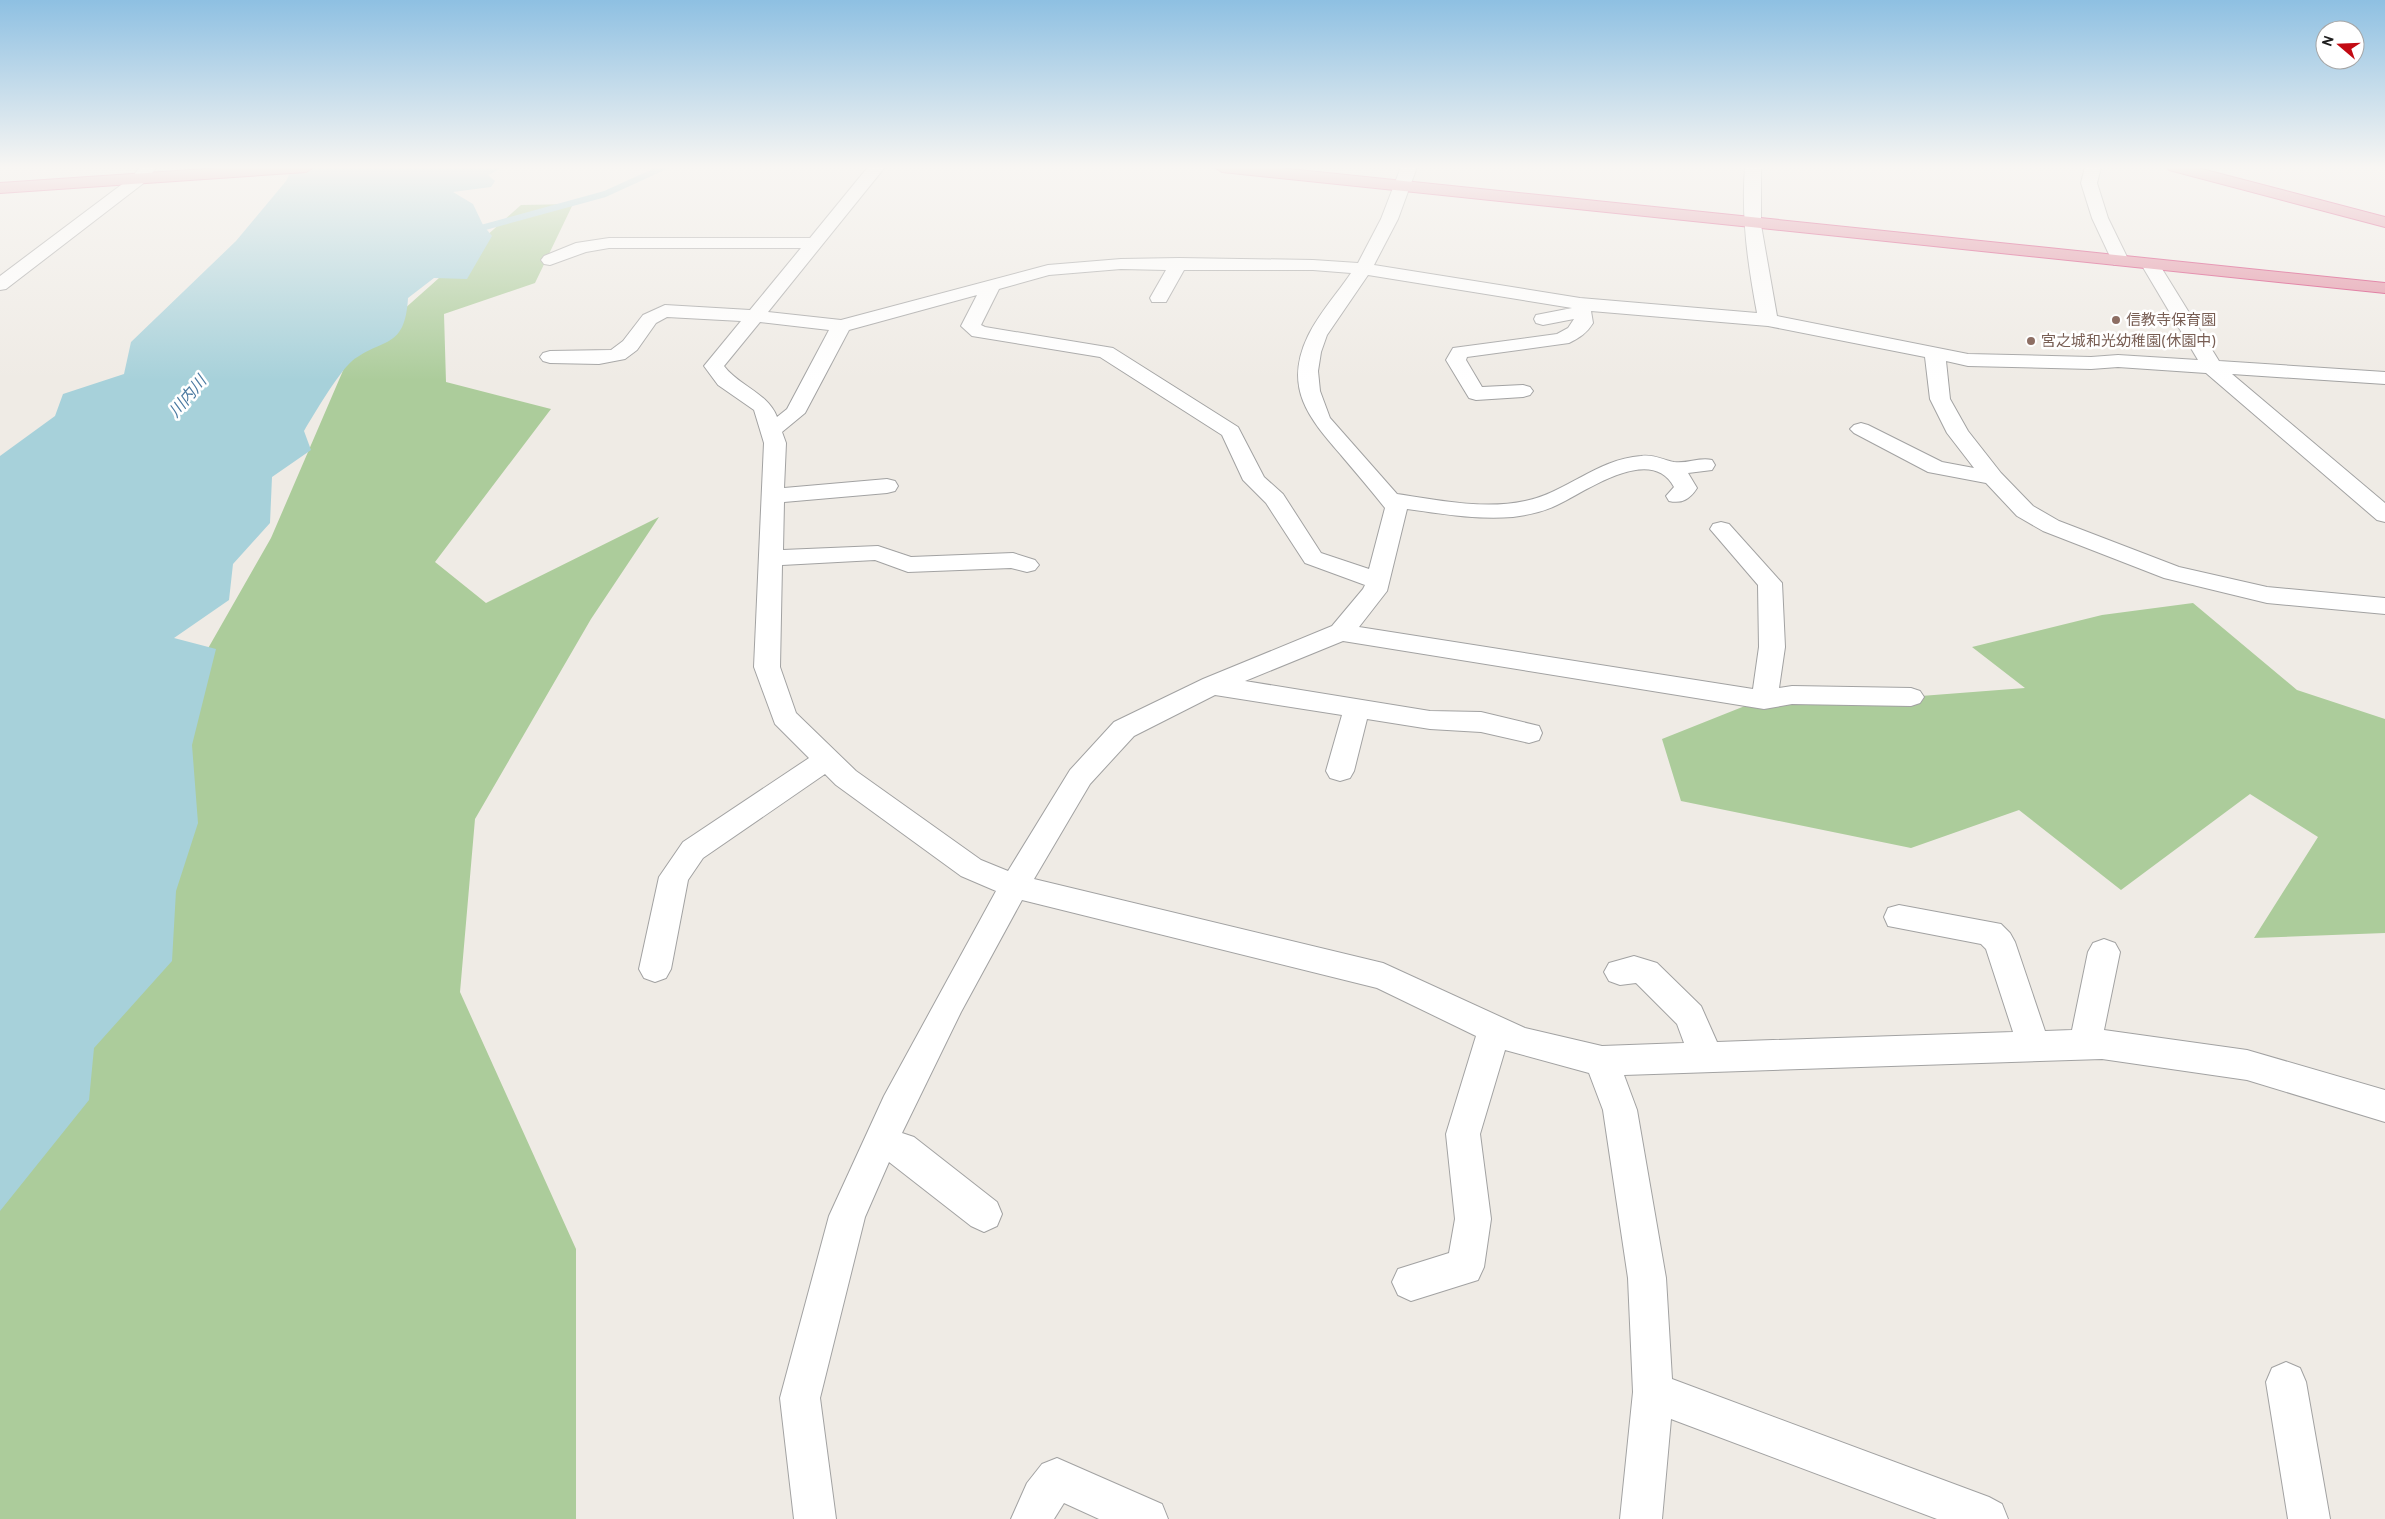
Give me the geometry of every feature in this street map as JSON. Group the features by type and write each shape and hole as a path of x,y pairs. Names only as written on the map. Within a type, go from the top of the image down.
{"highway":[{"path":"1891,238 2385,288"}],"street":[{"path":"0,285 63,238"},
{"path":"818,238 714,366 726,381 762,407 775,443 767,667 784,717 846,778 971,868 1014,886 1383,976 1520,1041 1602,1061 2102,1044 2247,1065 2385,1106"},
{"path":"815,1519 800,1398 847,1216 879,1144 950,1002 1014,886 1080,776 1124,729 1212,685 1341,632 1375,591 1396,508 1318,415 1307,375 1309,353 1336,305 1364,269 1380,238"},
{"path":"1755,238 1760,281 1768,320"},
{"path":"2109,238 2120,261"},
{"path":"550,260 582,247 609,243 814,243"},
{"path":"1159,298 1179,263"},
{"path":"550,357 612,356 624,351 651,315 665,311 755,316 841,326 1048,270 1120,264 1285,264 1364,269 1581,308 1768,320 1863,338 1935,355 1968,360 2091,363 2118,361 2385,378"},
{"path":"2150,264 2213,368 2385,516"},
{"path":"992,284 971,326 978,332 1106,352 1231,431 1254,480 1275,499 1313,558 1378,581"},
{"path":"1543,319 1581,308"},
{"path":"1523,391 1466,394 1456,360 1460,352 1562,339 1576,332 1584,322 1581,308"},
{"path":"770,431 794,413 841,326"},
{"path":"1935,355 1940,398 1958,433 1993,478 2025,511 2052,526 2172,573 2266,595 2385,606"},
{"path":"1861,429 1936,467 1993,478"},
{"path":"1390,500 1485,513 1532,507 1618,467 1642,462 1664,464 1677,473 1686,488 1677,496"},
{"path":"1671,469 1704,465"},
{"path":"773,496 887,486"},
{"path":"1720,529 1770,583 1772,647 1764,700"},
{"path":"771,558 878,553 908,564 1014,560 1028,565"},
{"path":"1341,632 1764,700 1792,695 1911,697"},
{"path":"1212,685 1430,720 1480,722 1529,733"},
{"path":"1340,771 1357,708"},
{"path":"655,969 674,876 693,850 827,759"},
{"path":"1899,917 1990,933 1999,942 2034,1046"},
{"path":"2085,1045 2104,952"},
{"path":"1620,972 1634,969 1646,972 1690,1016 1706,1057"},
{"path":"1412,1282 1465,1267 1473,1219 1463,1134 1495,1029"},
{"path":"1602,1061 1620,1110 1645,1268 1653,1392 1641,1519"},
{"path":"879,1144 902,1149 984,1214"},
{"path":"2286,1382 2308,1519"},
{"path":"1653,1392 1974,1512 1986,1519"},
{"path":"1032,1519 1042,1498 1057,1479 1147,1519"}],"green space":[{"path":"484,238 557,238 535,283 444,314 446,382 551,409 435,562 486,603 659,517 591,619 475,819 460,992 576,1249 576,1519 0,1519 0,1065 105,829 271,538 348,359"},
{"path":"2193,603 2297,690 2385,719 2385,933 2254,938 2318,837 2250,794 2121,890 2019,810 1911,848 1681,801 1662,739 1780,692 1895,698 2025,688 1972,647 2102,615"}],"water":[{"name":"川内川","path":"239,238 491,238 467,279 434,278 408,298 406,315 397,334 390,340 352,361 340,374 304,431 311,450 272,477 270,523 233,564 229,600 174,638 216,649 192,745 198,823 176,891 172,961 94,1048 89,1100 0,1211 0,456 55,416 63,394 124,374 131,342"}],"place":[{"name":"信教寺保育園","path":"2116,320"},
{"name":"宮之城和光幼稚園(休園中)","path":"2031,341"}]}
